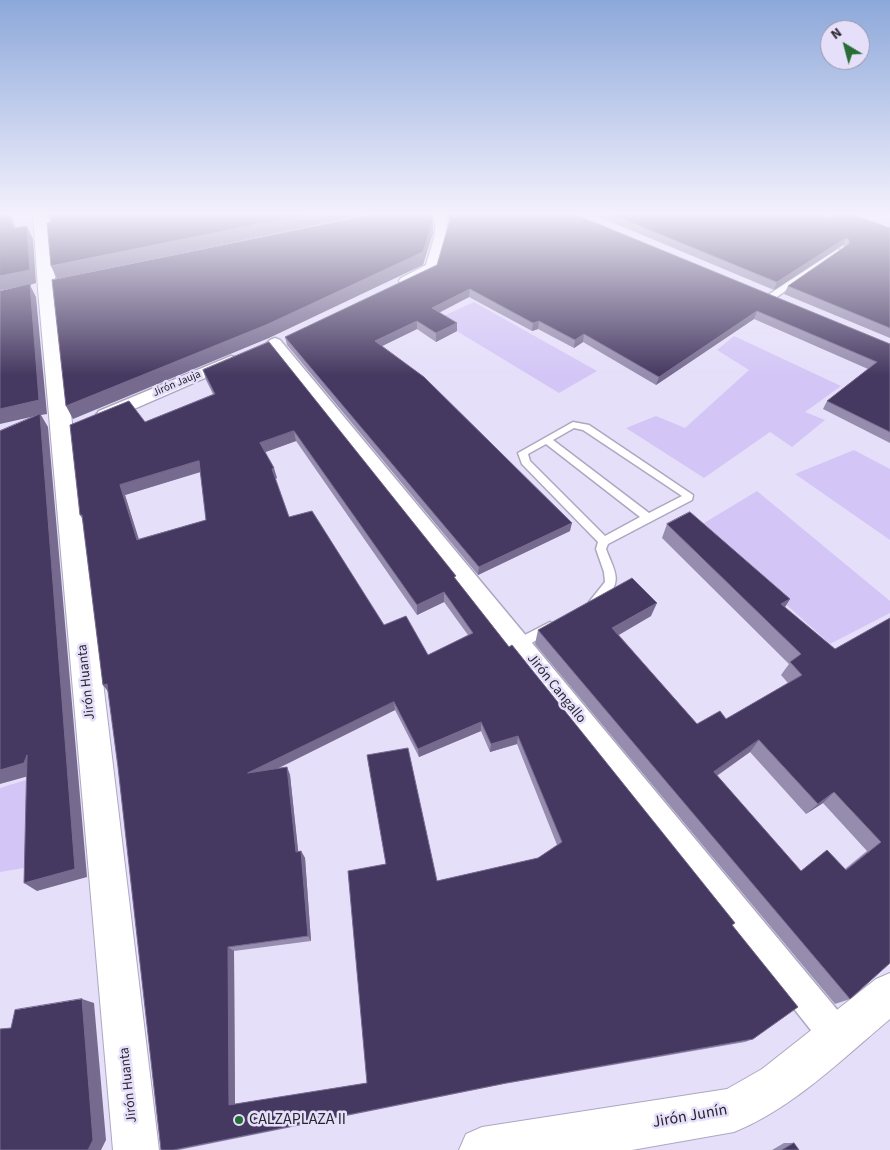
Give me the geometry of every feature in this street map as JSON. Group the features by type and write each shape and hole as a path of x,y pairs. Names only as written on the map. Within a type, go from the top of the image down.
{"street":[{"name":"Jirón Huanta","path":"45,268 47,289 77,427 136,1150"},
{"path":"392,288 431,268"},
{"path":"763,294 789,304"},
{"name":"Jirón Jauja","path":"77,427 269,345"},
{"name":"Jirón Cangallo","path":"269,345 519,644 837,1036"},
{"name":"Jirón Junín","path":"482,1150 734,1110 777,1084 890,993"}],"lane":[{"path":"763,294 809,268"},
{"path":"585,608 594,603 610,588 612,574 601,549 604,541 688,497 687,492 586,427 573,424 548,441 523,454 524,462 604,541"},
{"path":"548,441 648,518"},
{"path":"519,644 560,622"}],"shaded area":[{"path":"474,302 597,371 559,393 437,319"},
{"path":"734,336 841,386 805,412 825,420 792,447 770,432 704,478 626,428 656,416 685,428 749,370 717,350"},
{"path":"854,450 890,469 890,540 795,474"},
{"path":"757,491 890,601 890,613 830,644 699,526"},
{"path":"32,778 36,866 0,872 0,788"}],"building":[{"path":"0,268 30,268 30,270 0,276"},
{"path":"112,268 389,268 266,325 66,406 52,280"},
{"path":"431,268 704,268 890,344 890,432 827,401 877,362 757,311 659,377 584,334 575,340 539,321 533,323 470,289 432,308 457,323 436,333 417,321 375,341 424,377 572,523 479,567 285,337"},
{"path":"742,268 799,268 777,282"},
{"path":"815,268 890,268 890,328 788,286"},
{"path":"30,284 39,400 0,409 0,291"},
{"path":"269,342 456,576 454,577 509,647 512,645 735,923 732,925 798,1007 753,1039 506,1083 173,1150 161,1150 118,767 107,684 103,685 70,425 129,401 145,422 215,394 203,370","holes":["294,431 417,605 444,592 473,633 428,655 406,616 384,625 312,511 289,517 272,469 274,468 260,443","199,461 206,520 137,540 120,485","394,702 418,749 481,722 491,744 518,736 562,842 538,858 437,881 408,748 367,755 386,864 348,871 367,1083 229,1105 228,947 308,936 301,851 296,852 287,767 248,773"]},
{"path":"40,414 75,869 24,883 27,755 24,763 0,770 0,431"},
{"path":"690,512 790,599 781,604 835,649 890,618 890,963 850,999 538,630 632,578 657,603 612,628 697,724 720,711 726,719 802,675 790,662 801,654 667,524","holes":["759,740 818,804 834,792 881,842 846,870 827,850 801,871 714,772"]},
{"path":"82,999 93,1140 88,1150 0,1150 0,1029 11,1028 15,1010"},
{"path":"794,1143 799,1150 782,1150"}],"place":[{"name":"CALZAPLAZA II","path":"239,1120"}]}
